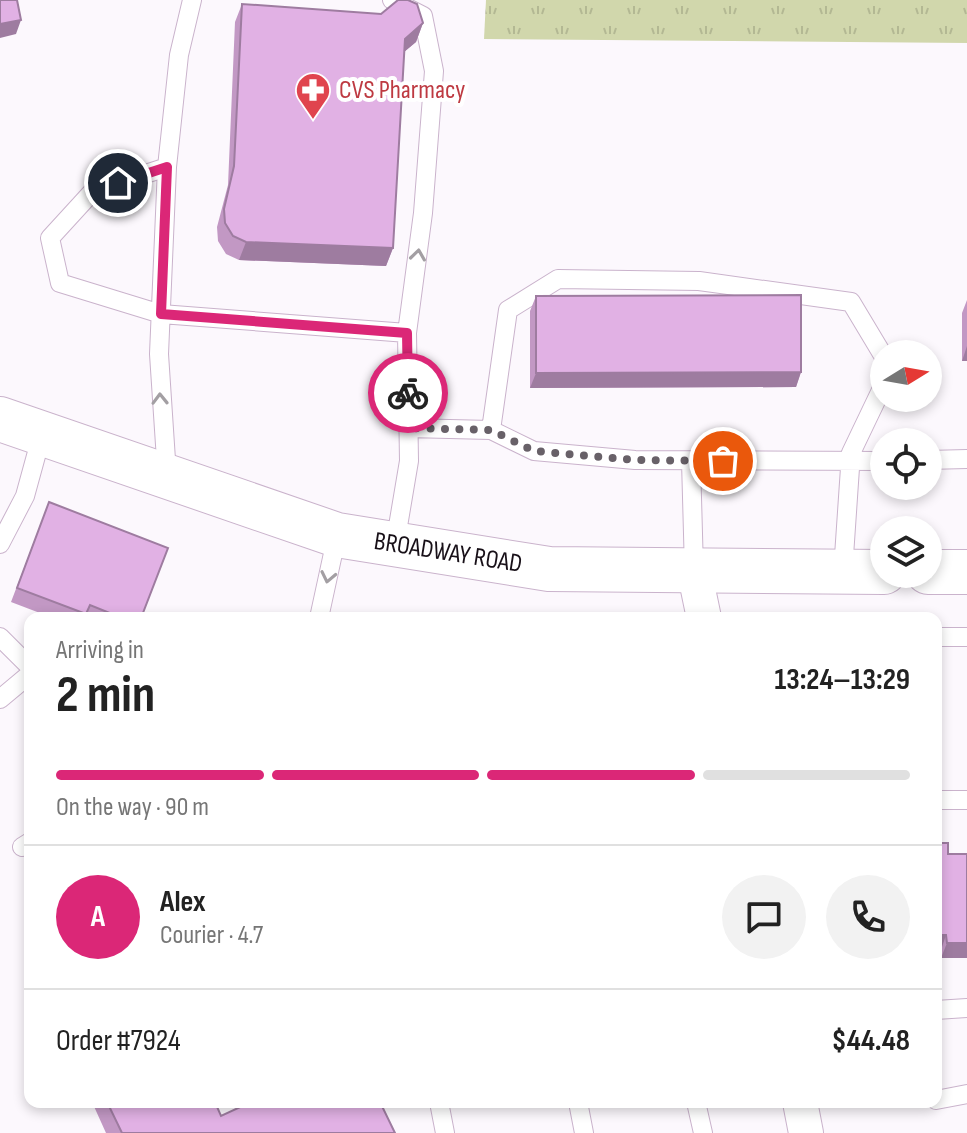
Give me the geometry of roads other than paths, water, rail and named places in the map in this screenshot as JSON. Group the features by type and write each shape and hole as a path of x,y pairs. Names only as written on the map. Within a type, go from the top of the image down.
{"main road":[{"path":"0,399 24,428"},
{"name":"BROADWAY ROAD","path":"24,428 337,535 549,569 864,572"},
{"path":"942,572 967,572"}],"street":[{"path":"694,570 703,612"},
{"path":"801,1108 806,1133"}],"lane":[{"path":"167,477 161,413 161,314 167,167 179,55 192,0"},
{"path":"392,0 423,16 434,71 423,213 407,333 409,461 395,544"},
{"path":"167,167 93,191 50,238 60,283 161,314 407,333"},
{"path":"491,430 508,310 558,279 699,281 851,302 874,340"},
{"path":"864,572 851,453 871,412"},
{"path":"0,544 25,496 24,428"},
{"path":"408,428 491,430 534,451 635,460 870,461"},
{"path":"942,460 967,459"},
{"path":"691,461 694,570"},
{"path":"320,612 337,535"},
{"path":"0,637 24,661"},
{"path":"942,637 967,637"},
{"path":"0,699 24,679"},
{"path":"942,800 967,800"},
{"path":"942,1010 967,1008"},
{"path":"942,1099 967,1094"},
{"path":"440,1108 445,1133"},
{"path":"579,1108 584,1133"},
{"path":"697,1108 703,1133"}],"place":[{"name":"CVS Pharmacy","path":"313,121"}]}
